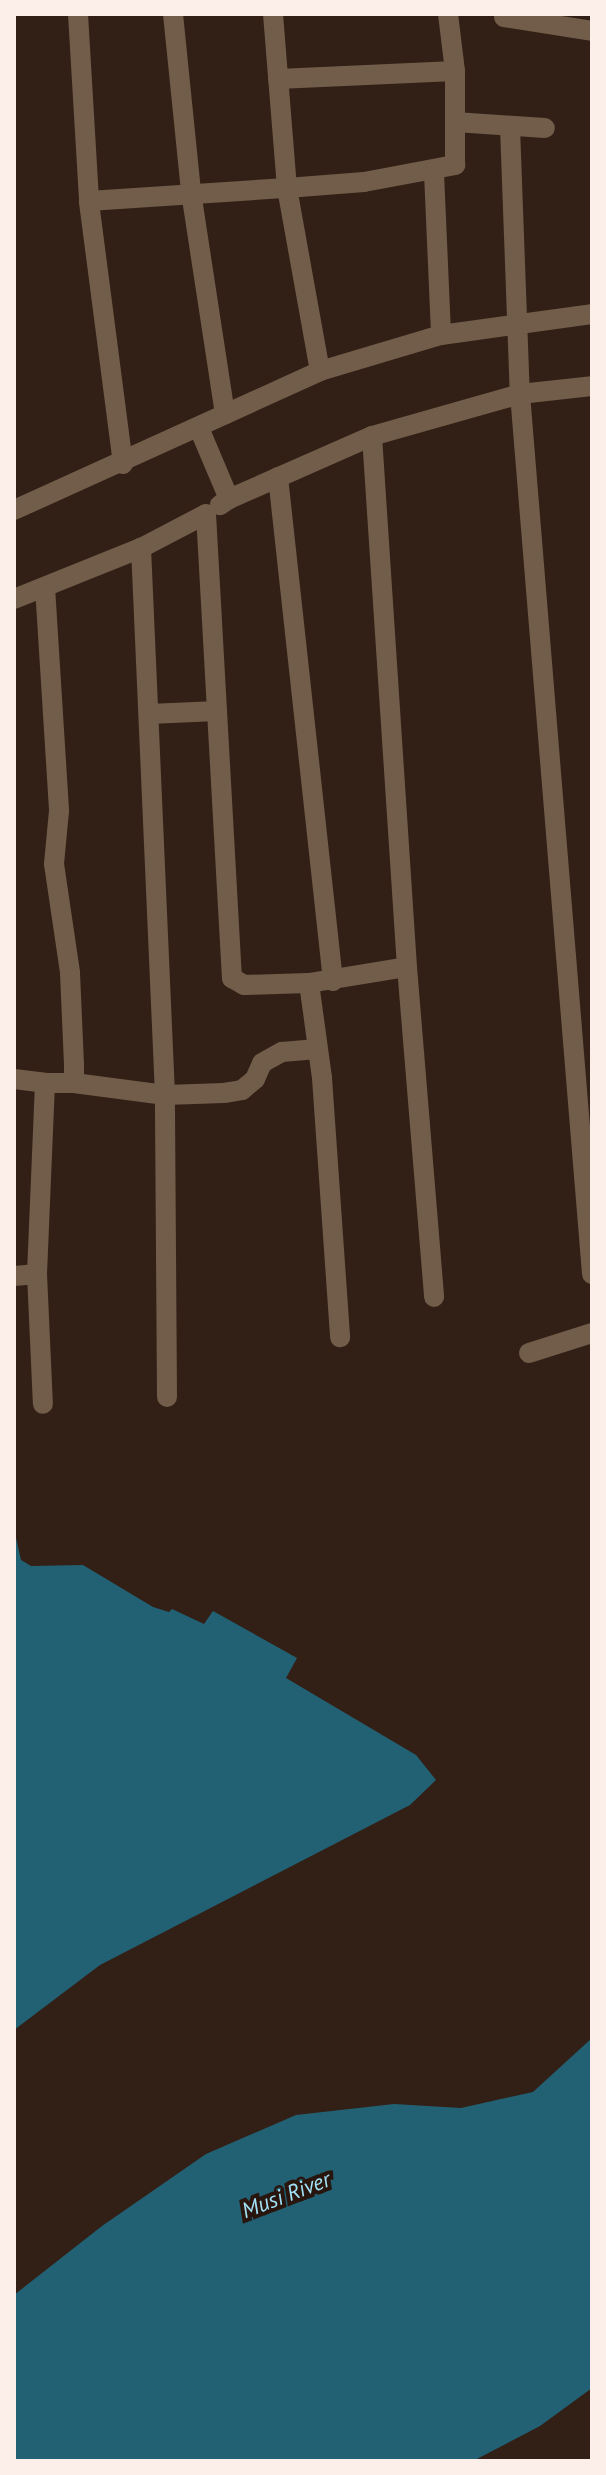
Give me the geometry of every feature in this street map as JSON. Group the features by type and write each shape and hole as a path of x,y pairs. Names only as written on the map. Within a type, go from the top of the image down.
{"street":[{"path":"78,14 89,201 123,464"},
{"path":"173,14 191,192 225,414"},
{"path":"273,14 287,188 320,371"},
{"path":"89,201 287,188 434,173 455,165 455,71 448,14"},
{"path":"504,17 592,31"},
{"path":"278,79 455,71"},
{"path":"455,122 545,128"},
{"path":"510,127 515,324 592,1274"},
{"path":"434,173 441,335"},
{"path":"14,510 123,464 320,371 441,335 592,314"},
{"path":"14,599 141,548 206,514 226,492 278,477 372,436 520,388 592,386"},
{"path":"199,428 226,492"},
{"path":"372,436 407,967 434,1297"},
{"path":"278,477 333,981"},
{"path":"206,514 232,978 244,985 309,983 407,967"},
{"path":"141,548 165,1095 167,1397"},
{"path":"45,587 59,811 54,864 70,973 74,1083"},
{"path":"149,714 217,711"},
{"path":"309,983 340,1337"},
{"path":"14,1079 165,1095 242,1090 255,1079 262,1063 282,1052 317,1049"},
{"path":"43,1404 37,1274 45,1083"},
{"path":"14,1276 37,1274"},
{"path":"529,1353 592,1333"}],"water":[{"path":"14,1529 21,1560 31,1566 83,1565 153,1607 169,1612 172,1609 204,1624 213,1611 297,1658 286,1678 416,1755 436,1780 410,1805 100,1965 14,2030"},
{"name":"Musi River","path":"592,2038 592,2388 540,2426 473,2461 14,2461 14,2295 102,2226 206,2154 296,2115 394,2104 461,2108 533,2092"}]}
